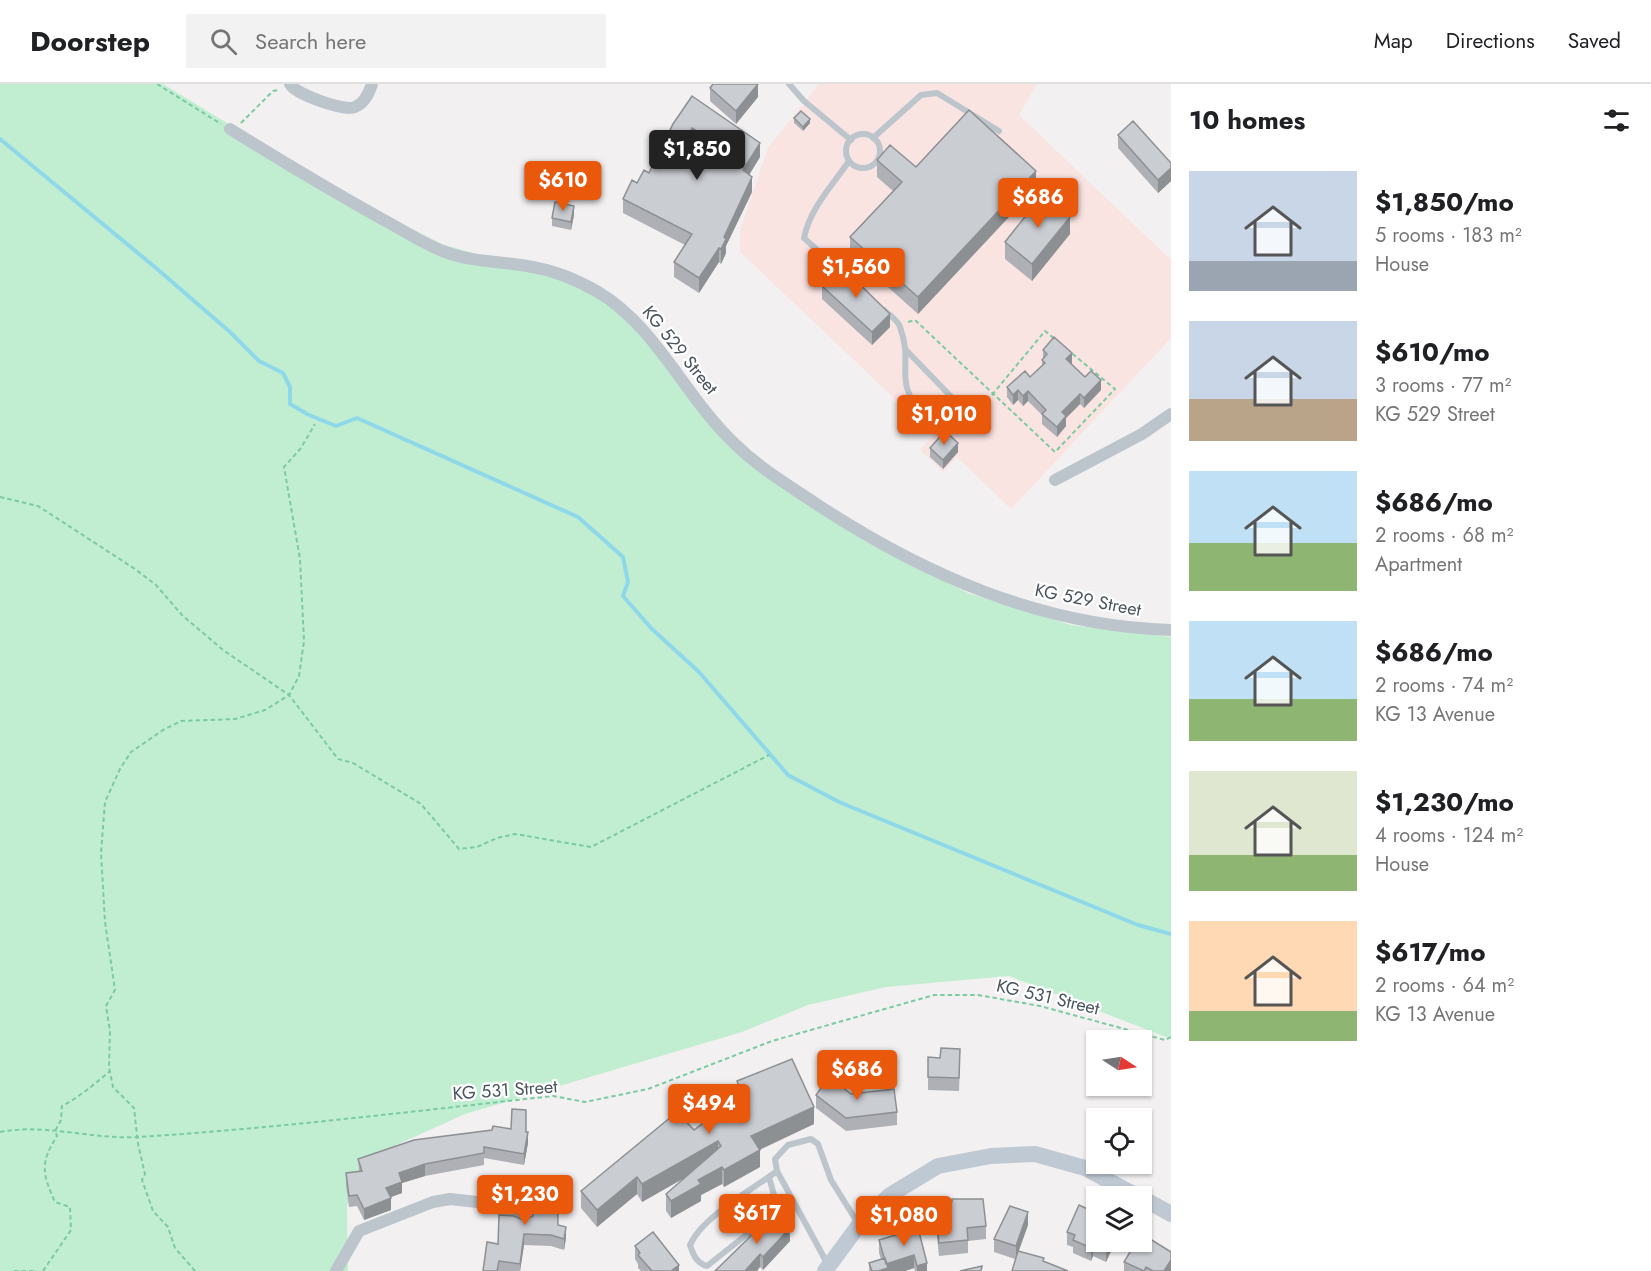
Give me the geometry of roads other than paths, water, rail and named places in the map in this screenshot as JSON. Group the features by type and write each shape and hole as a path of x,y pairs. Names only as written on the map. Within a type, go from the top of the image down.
{"street":[{"path":"290,86 296,92 342,108 354,108 363,101 372,84"},
{"name":"KG 529 Street","path":"230,129 329,190 427,244 478,261 553,271 602,294 627,314 668,360 691,394 732,442 767,472 865,536 950,579 1004,601 1066,618 1138,629 1171,630"},
{"path":"1055,480 1142,434 1171,414"},
{"path":"827,1268 859,1225 890,1195 938,1166 991,1156 1035,1154 1085,1168 1118,1186"},
{"path":"336,1271 358,1231 433,1202 450,1199 495,1204 523,1223"},
{"path":"1152,1204 1171,1214"}],"lane":[{"path":"789,84 804,101 851,140"},
{"path":"873,138 921,95 928,92 937,93 999,131"},
{"path":"860,135 873,138 880,149 874,164 859,168 849,161 846,150 851,140 860,135"},
{"path":"847,277 804,238 807,221 849,161"},
{"path":"873,301 899,324 906,350 903,378 909,398 936,427 947,432 955,430 965,417 965,411 906,350"},
{"path":"827,1268 777,1171 775,1159 788,1145 811,1139 818,1144 831,1180 859,1225"},
{"path":"769,1177 777,1206 774,1213 707,1266 701,1265 690,1245 694,1234 769,1177 777,1171"}],"waterway":[{"path":"0,139 156,268 230,332 259,361 283,373 290,387 290,404 336,426 357,418 578,517 623,557 628,582 623,596 652,629 699,672 788,775 839,802 1138,925 1171,934"}]}
